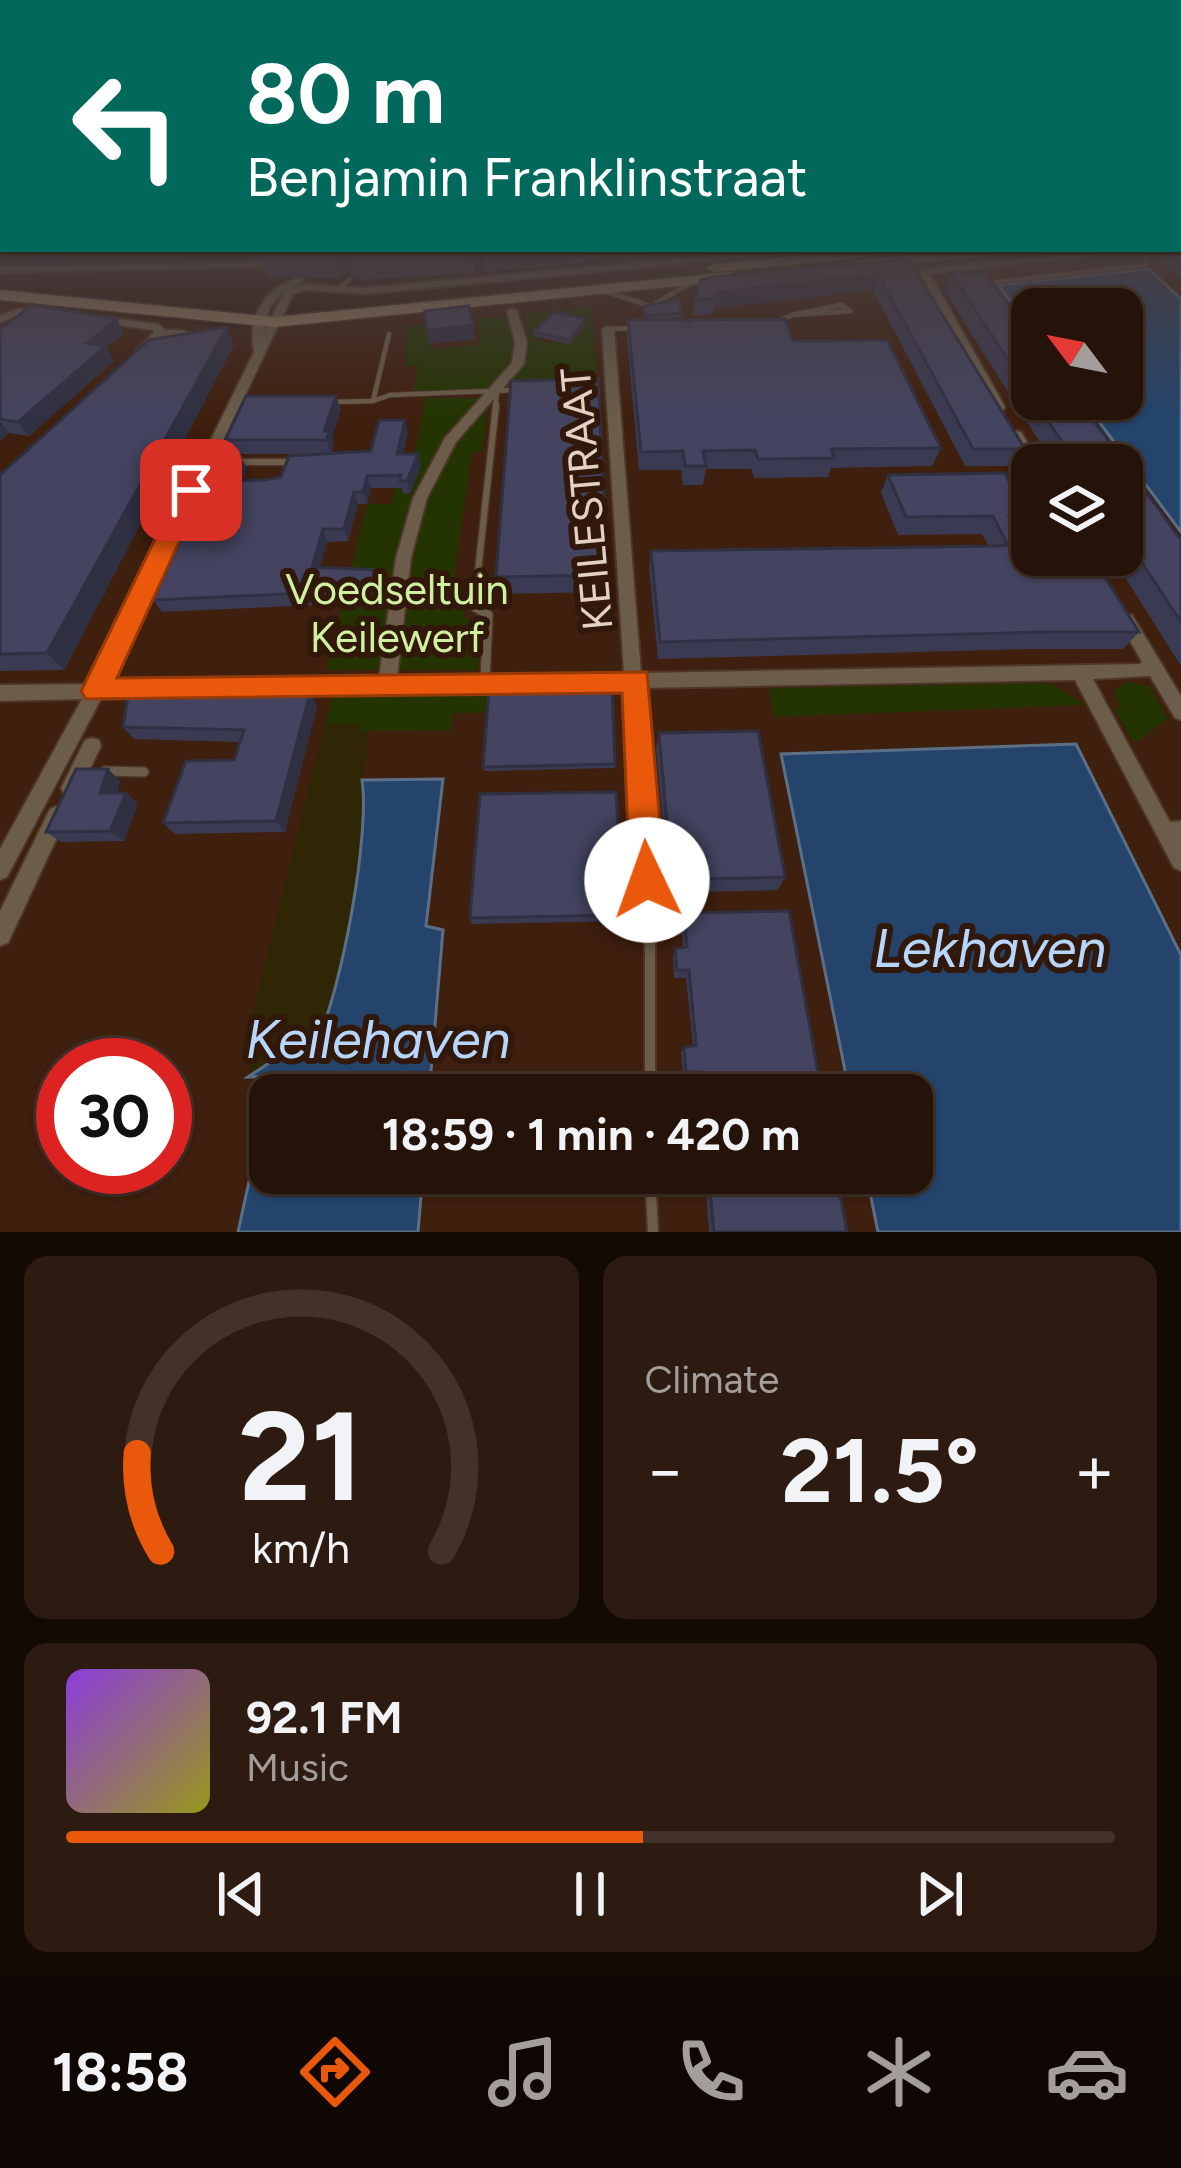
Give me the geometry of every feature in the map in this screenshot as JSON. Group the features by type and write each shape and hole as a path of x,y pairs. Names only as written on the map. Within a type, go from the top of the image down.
{"main road":[{"path":"21,305 27,303"},
{"path":"103,303 269,316 429,303"},
{"path":"134,303 269,316 388,303"}],"street":[{"path":"0,870 96,691 204,462 240,403 275,303"},
{"path":"269,316 282,303"},
{"path":"943,303 1022,444"},
{"path":"0,318 21,305 60,315 158,327 160,333"},
{"path":"387,684 407,531 431,472 518,364 521,342 512,311"},
{"name":"KEILESTRAAT","path":"608,329 606,389 637,680 650,921"},
{"path":"1119,609 1181,712"},
{"path":"0,693 1080,672 1145,670 1151,663"},
{"path":"1080,672 1173,832 1181,861"},
{"path":"0,935 9,896 92,746"}],"lane":[{"path":"48,303 60,315"},
{"path":"761,322 792,315 841,304 850,311 792,315"},
{"path":"608,329 648,328"},
{"path":"373,401 389,334"},
{"path":"316,402 530,389"},
{"path":"485,682 488,615 474,608 492,393"},
{"path":"204,462 310,461"},
{"path":"80,771 144,772"},
{"name":"KEILESTRAAT","path":"650,921 650,1074"},
{"path":"651,1194 653,1232"}],"shaded area":[{"path":"0,303 232,328 487,303 1011,303 1011,420 1143,420 1143,303 1181,303 1181,1232 0,1232"}],"green space":[{"path":"390,303 441,303 305,317 306,312"},
{"path":"593,307 597,385 498,386 515,373 522,333 539,332 536,340 550,343 584,334 579,332 586,324 543,321 541,331 526,329 523,314"},
{"path":"509,316 518,358 484,393 413,392 418,365 405,366 407,327 425,325 430,350 481,344 478,319"},
{"name":"Voedseltuin Keilewerf","path":"426,398 489,398 482,452 472,453 451,595 467,596 464,618 483,618 478,670 326,670 367,504 391,504 401,463 412,463"},
{"path":"1129,681 1150,687 1168,719 1138,741 1132,741 1114,709 1120,708 1114,690"},
{"path":"1051,683 1086,705 774,717 769,688"},
{"path":"489,695 487,713 453,713 451,730 359,731 360,724 325,724 332,697"}],"sand":[{"path":"325,724 361,724 360,731 369,731 362,780 365,814 340,980 318,1039 311,1035 252,1074 249,1029"}],"water":[{"path":"1143,303 1181,303 1181,532 1143,481 1143,444 1115,444 1098,420 1143,420"},
{"name":"Lekhaven","path":"1076,744 1181,955 1181,1232 878,1232 870,1194 933,1194 933,1074 846,1074 781,754"},
{"name":"Keilehaven","path":"443,779 426,926 443,930 431,1074 252,1074 311,1035 318,1039 327,1015 352,911 362,837 362,780"},
{"name":"Keilehaven","path":"249,1182 249,1194 421,1194 418,1232 238,1232"}],"building":[{"path":"680,303 682,313 645,316 644,306"},
{"path":"894,303 935,303 1022,444 1011,444 1011,449 973,449"},
{"path":"971,303 1007,303 1011,308 1011,364"},
{"path":"33,305 117,319 87,343 106,346 18,422 0,419 0,329"},
{"path":"469,306 473,325 427,330 425,311"},
{"path":"555,312 586,319 569,340 534,332"},
{"path":"785,319 793,341 887,340 941,448 831,449 834,458 758,459 755,450 703,451 706,466 685,466 683,451 641,452 628,320 688,320 689,324 690,320"},
{"path":"227,327 47,653 0,654 0,475 149,340"},
{"path":"598,379 608,575 496,577 511,381"},
{"path":"246,396 336,396 324,431 329,431 326,440 225,440"},
{"path":"379,420 405,420 397,454 418,454 407,481 400,481 401,475 367,476 363,492 354,492 344,529 323,529 312,567 379,570 375,590 153,600 219,457 241,457 230,481 281,477 289,456 371,451"},
{"path":"1048,420 1093,420 1111,444 1063,444"},
{"path":"1005,473 1011,480 1011,576 1104,576 1139,632 660,642 651,551 1008,545 993,516 906,517 888,475"},
{"path":"1143,488 1181,540 1181,622 1143,564"},
{"path":"612,689 615,764 483,767 489,691"},
{"path":"310,693 276,821 163,823 186,761 234,760 244,730 123,727 128,696"},
{"path":"758,731 785,877 672,880 659,733"},
{"path":"76,769 108,769 100,793 126,793 110,831 46,832"},
{"path":"616,792 623,915 470,918 480,794"},
{"path":"789,911 818,1074 686,1072 684,1048 696,1045 689,970 677,970 675,949 687,947 684,913"},
{"path":"710,1194 840,1194 847,1232 714,1232"}],"route":[{"path":"191,490 96,691 637,680 647,880"}]}
